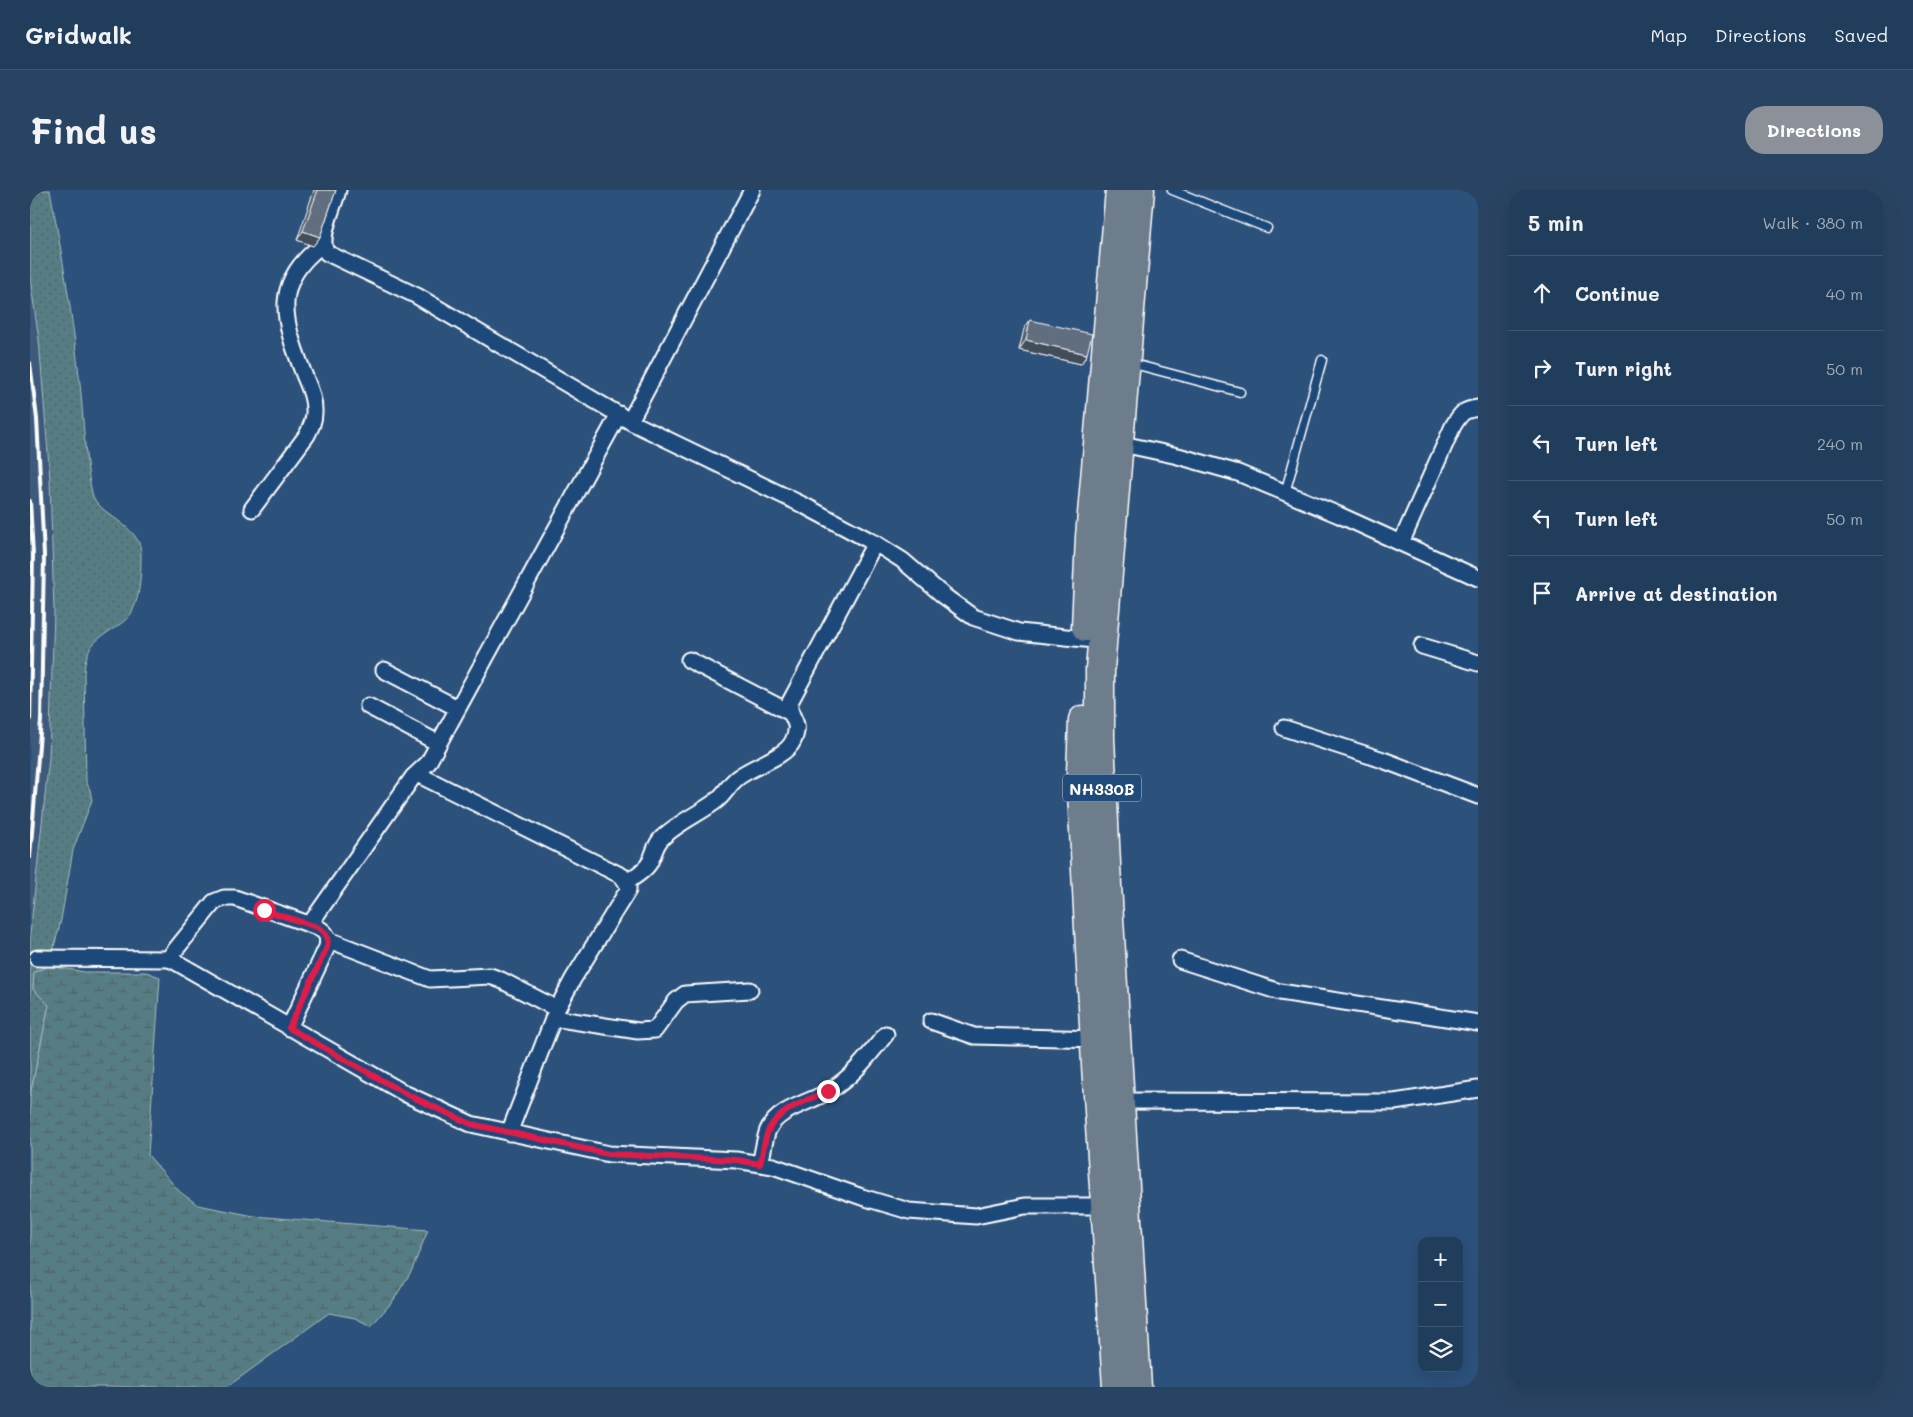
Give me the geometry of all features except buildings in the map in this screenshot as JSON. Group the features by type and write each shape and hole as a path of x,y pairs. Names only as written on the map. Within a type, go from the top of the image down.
{"highway":[{"name":"NH330B","path":"1109,441 1120,190"},
{"name":"NH330B","path":"1137,1387 1116,1206 1105,1039 1081,773 1094,641 1090,537 1126,361 1140,190"},
{"name":"NH330B","path":"1105,1039 1119,1101 1116,1206 1117,1387"}],"street":[{"path":"338,190 324,237 323,248 327,253 417,296 624,418 805,506 875,543 902,560 944,596 973,617 1019,632 1094,641"},
{"path":"310,924 417,774 428,763 457,708 624,418 752,190"},
{"path":"252,509 307,434 313,422 313,398 292,342 285,301 289,285 298,268 307,257 323,244"},
{"path":"1401,543 1453,426 1460,414 1478,408"},
{"path":"1109,441 1178,456 1238,473 1478,578"},
{"path":"790,712 790,702 875,543"},
{"path":"1422,646 1478,663"},
{"path":"627,882 648,865 657,844 666,834 723,796 736,779 784,752 792,743 797,726 790,712 689,660"},
{"path":"384,670 457,708"},
{"path":"368,706 438,743"},
{"path":"1284,728 1383,760 1478,796"},
{"path":"417,774 622,876 627,882 628,890 573,979 555,1014 509,1132"},
{"path":"168,959 214,902 224,898 234,898 310,924 324,931 329,940 430,979 478,976 495,978 555,1014 638,1032 655,1030 676,1001 685,994 750,990"},
{"path":"289,1028 329,940"},
{"path":"37,958 168,959 174,961 422,1102 471,1124 608,1154 736,1160 773,1166 909,1211 976,1216 1025,1206 1116,1206"},
{"path":"1180,960 1280,992 1478,1023"},
{"path":"932,1022 974,1036 1105,1039"},
{"path":"760,1164 769,1129 778,1118 828,1091 847,1078 862,1064 886,1034"},
{"path":"1119,1101 1394,1102 1478,1089"}],"lane":[{"path":"1172,190 1267,228"},
{"path":"1285,493 1322,360"},
{"path":"1126,361 1240,392"}],"shaded area":[{"path":"30,278 39,340 50,479 54,612 49,758 30,935"}],"green space":[{"path":"30,190 50,190 74,335 92,493 101,507 126,527 139,543 141,574 139,590 132,612 125,620 92,645 85,664 86,781 92,800 73,850 61,920 49,966 34,972 33,989 49,1005 30,1096 30,935 49,758 54,612 50,479 39,340 30,278"},
{"path":"49,966 85,972 146,972 160,977 148,1155 180,1192 198,1205 254,1216 428,1230 412,1270 393,1301 371,1326 355,1318 329,1313 227,1387 30,1387 30,1096 49,1005 33,989 34,972"}],"railway":[{"path":"30,363 37,419 44,555 41,720 30,857"},
{"path":"30,501 33,555 30,721"}],"route":[{"path":"264,910 317,927 324,931 329,940 289,1028 324,1046 406,1094 471,1124 608,1154 736,1160 760,1164 769,1129 778,1118 828,1091"}]}
